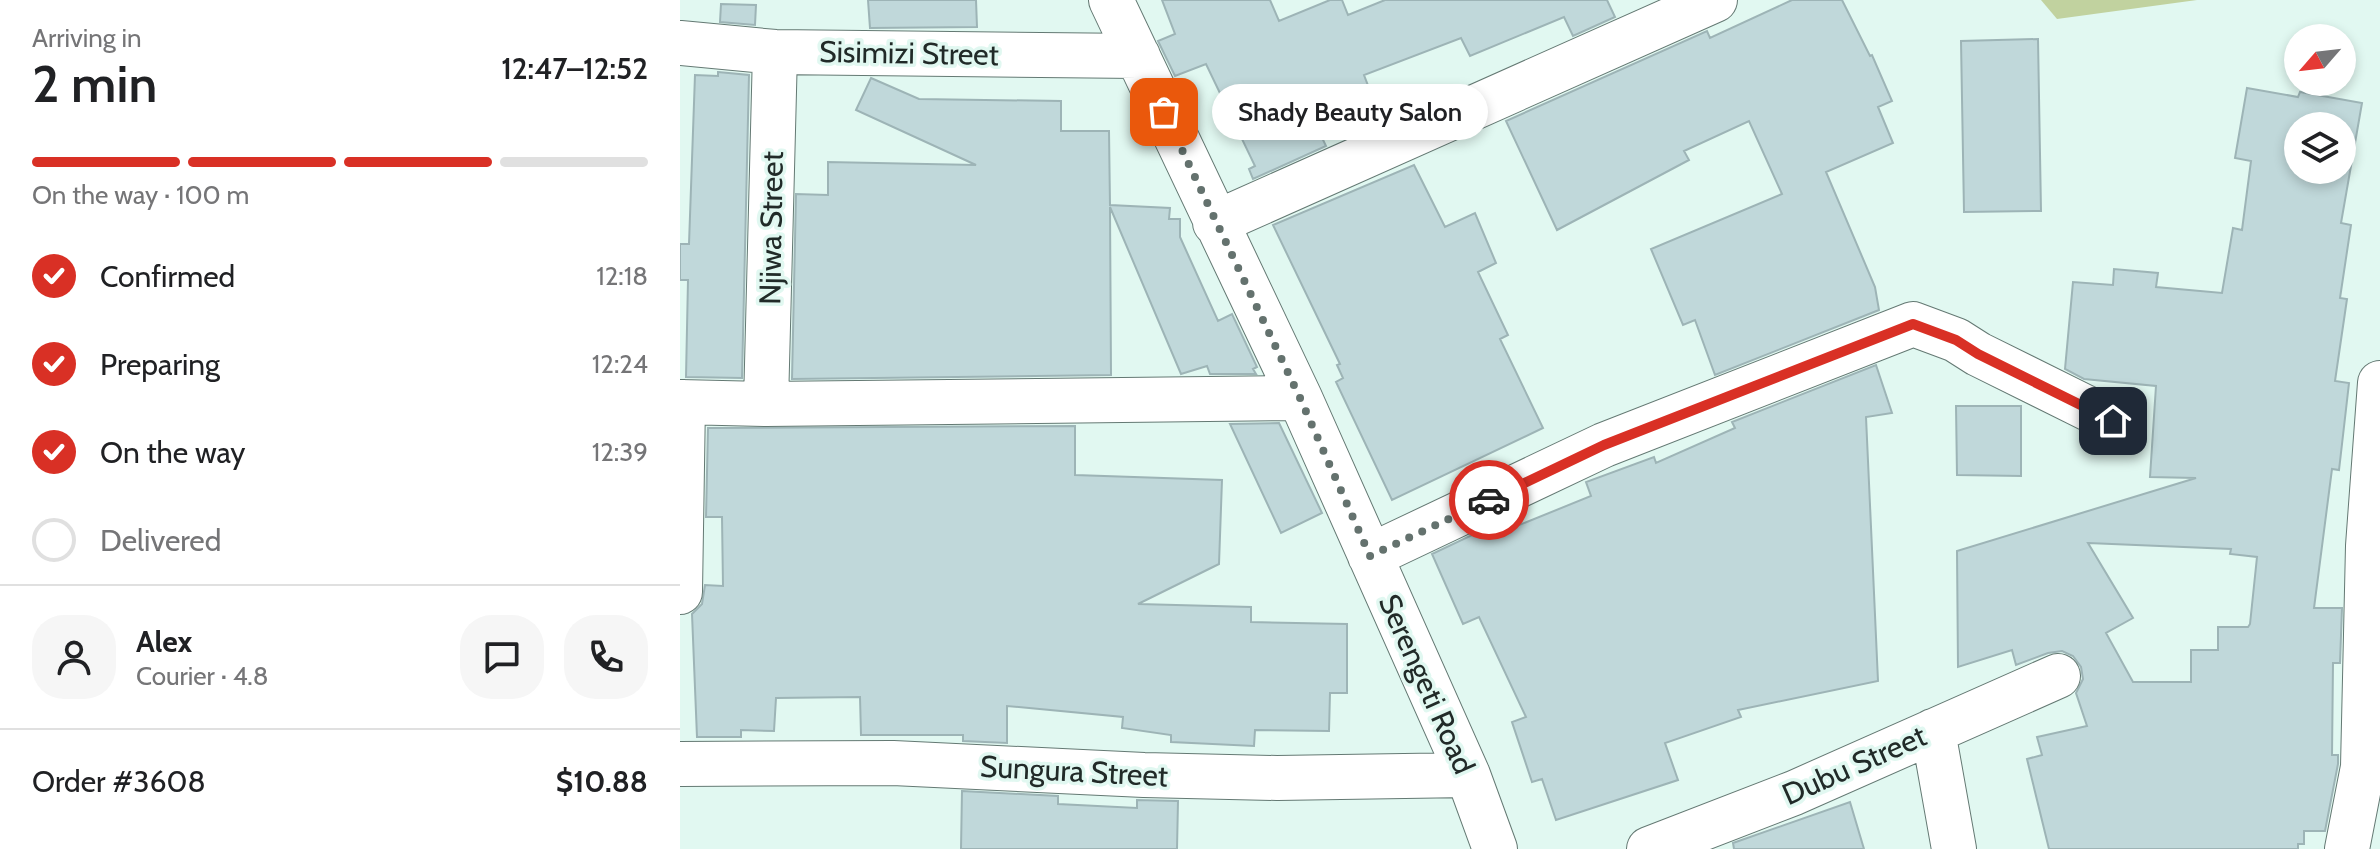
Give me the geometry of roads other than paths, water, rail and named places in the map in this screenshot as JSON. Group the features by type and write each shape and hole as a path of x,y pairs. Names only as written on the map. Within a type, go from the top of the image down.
{"street":[{"name":"Serengeti Road","path":"1111,0 1300,398 1468,775 1495,849"},
{"path":"1215,223 1715,0"},
{"name":"Sisimizi Street","path":"680,43 775,52 1138,56"},
{"name":"Njiwa Street","path":"766,404 775,52"},
{"path":"1370,556 1604,445 1913,324 1956,340 2113,421"},
{"path":"2347,849 2363,767 2380,383"},
{"path":"680,592 682,402 766,404 1300,398"},
{"name":"Dubu Street","path":"1649,849 1794,793 2058,676"},
{"path":"1933,731 1954,849"},
{"name":"Sungura Street","path":"680,764 893,763 1277,778 1468,775"}],"place":[{"name":"Shady Beauty Salon","path":"1164,112"}]}
